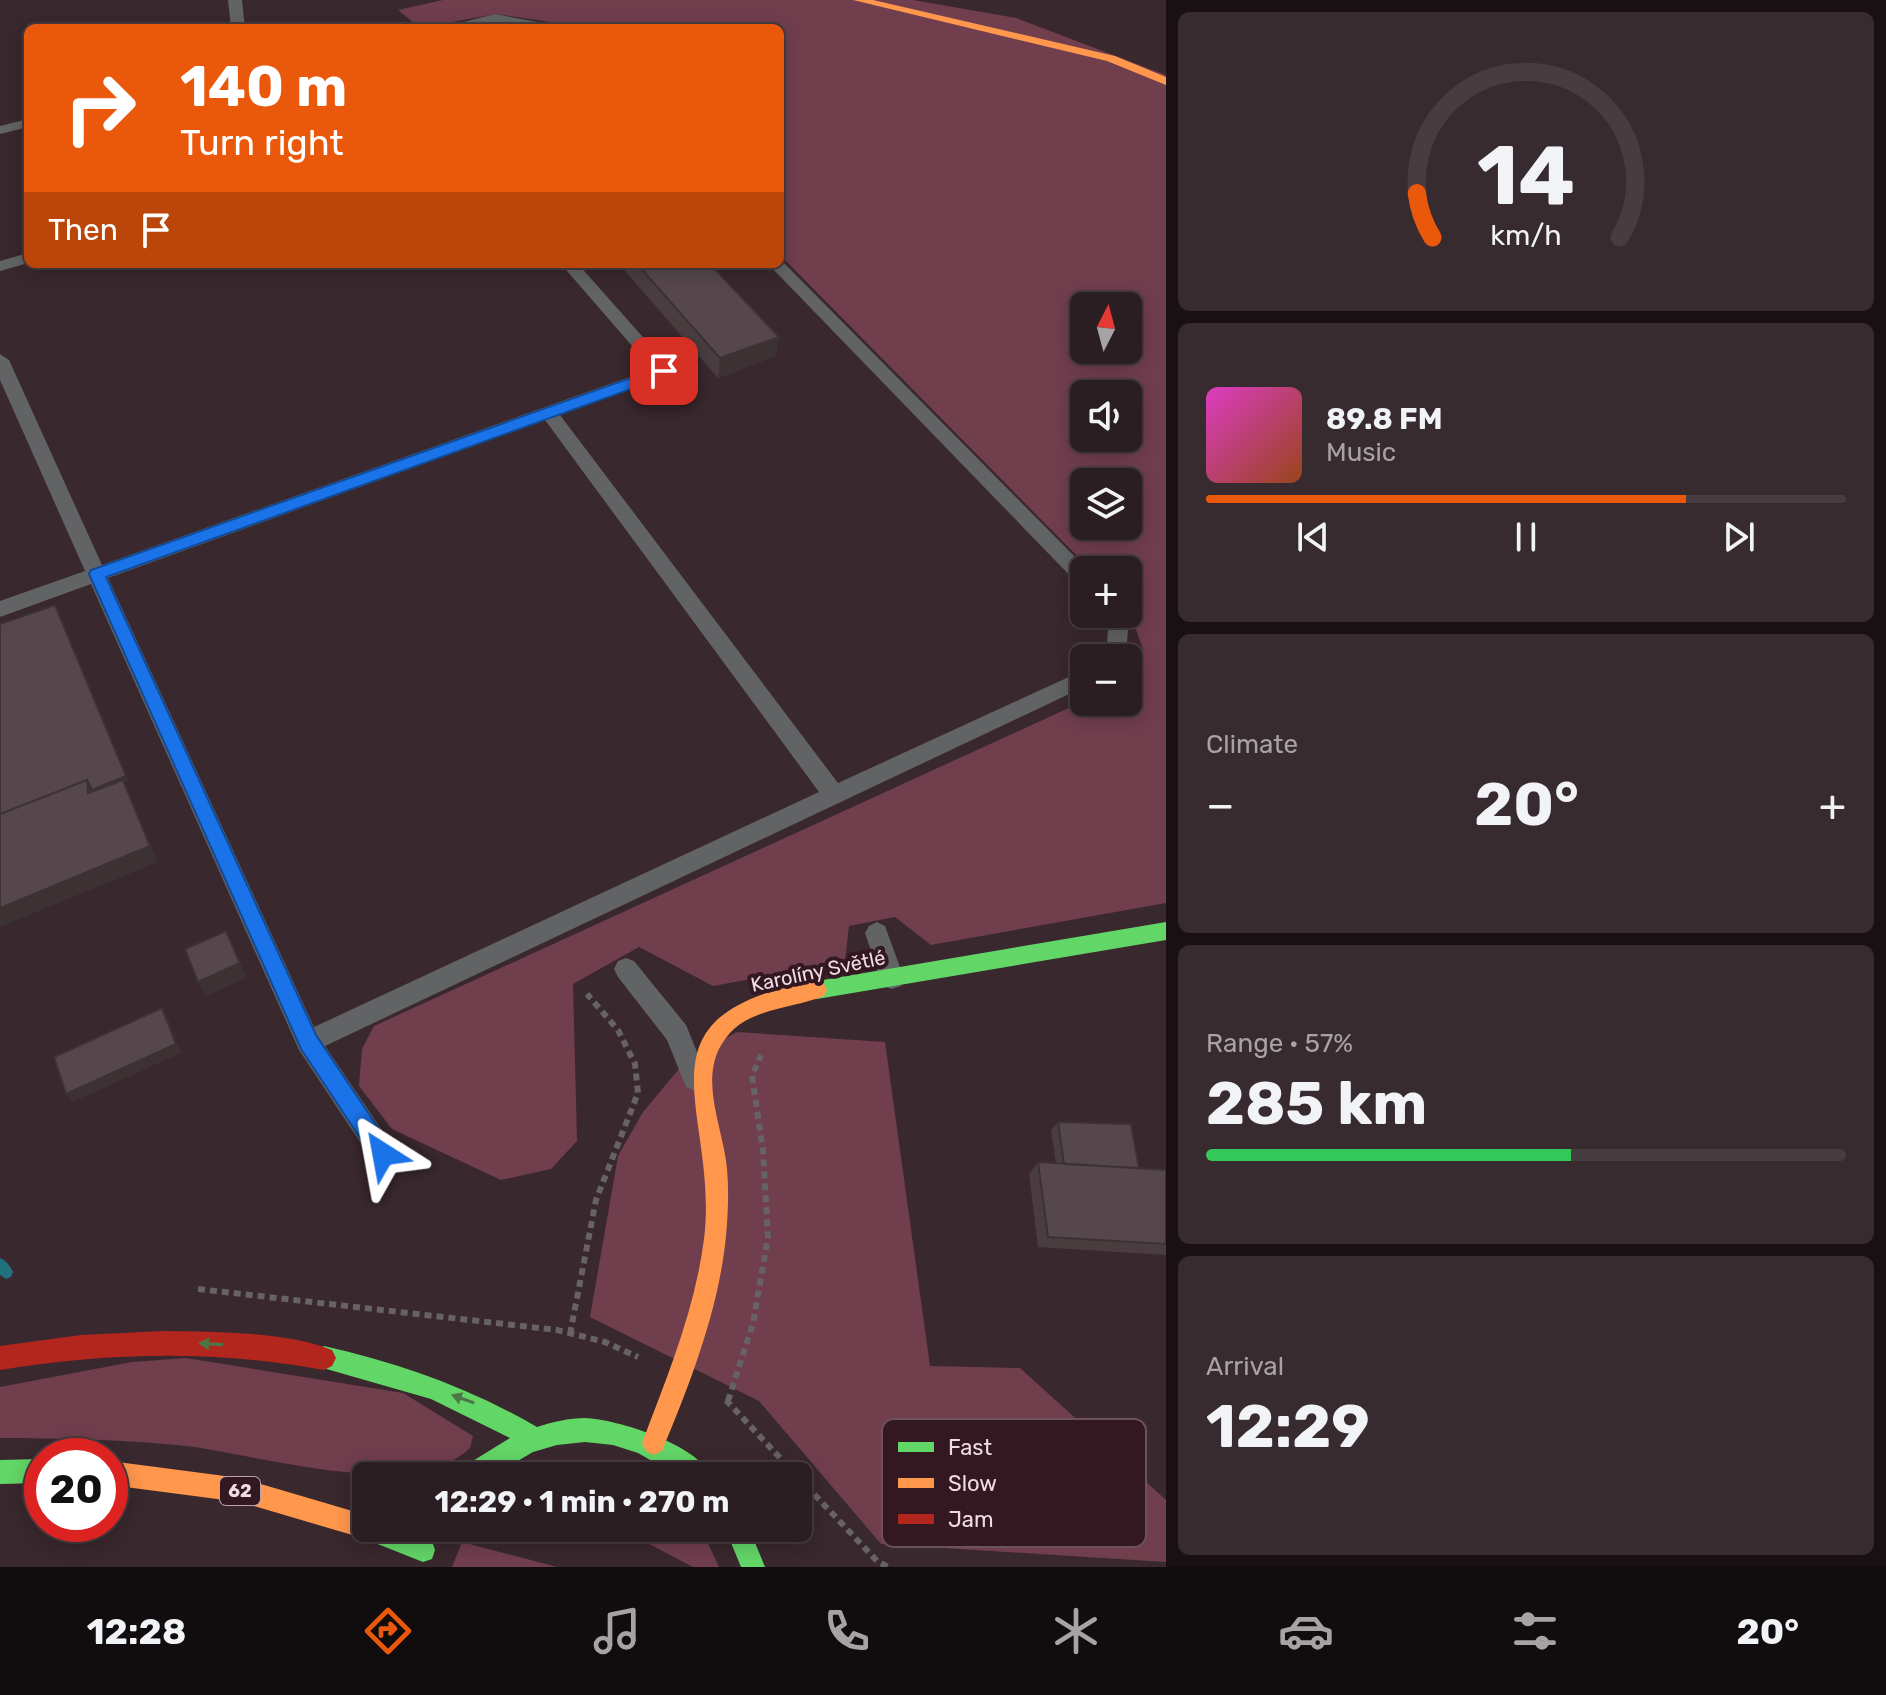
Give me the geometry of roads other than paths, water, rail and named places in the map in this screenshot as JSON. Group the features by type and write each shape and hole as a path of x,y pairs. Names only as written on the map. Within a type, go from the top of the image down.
{"street":[{"path":"859,0 1111,58 1166,81"},
{"name":"Karolíny Světlé","path":"654,1443 702,1309 715,1246 716,1169 701,1076 712,1041 741,1011 800,993 1166,931"},
{"path":"0,1358 88,1346 167,1342 263,1348 374,1368 476,1403 531,1437"},
{"path":"489,1462 504,1450 531,1437 562,1429 593,1427 654,1443 680,1462"},
{"path":"0,1472 24,1471"},
{"name":"62","path":"128,1475 191,1480 314,1509 352,1523"},
{"name":"62","path":"392,1542 421,1558"},
{"path":"743,1542 753,1567"}],"lane":[{"path":"235,0 238,24"},
{"path":"466,24 495,18 527,24"},
{"path":"0,130 24,124"},
{"path":"0,266 24,259"},
{"path":"0,609 664,371 573,268"},
{"path":"782,268 1070,564"},
{"path":"0,360 308,1042 383,1154"},
{"path":"549,413 834,795"},
{"path":"308,1042 1070,685"},
{"path":"877,933 892,978"},
{"path":"626,969 677,1033 708,1114"}],"waterway":[{"path":"0,1265 6,1272"}]}
